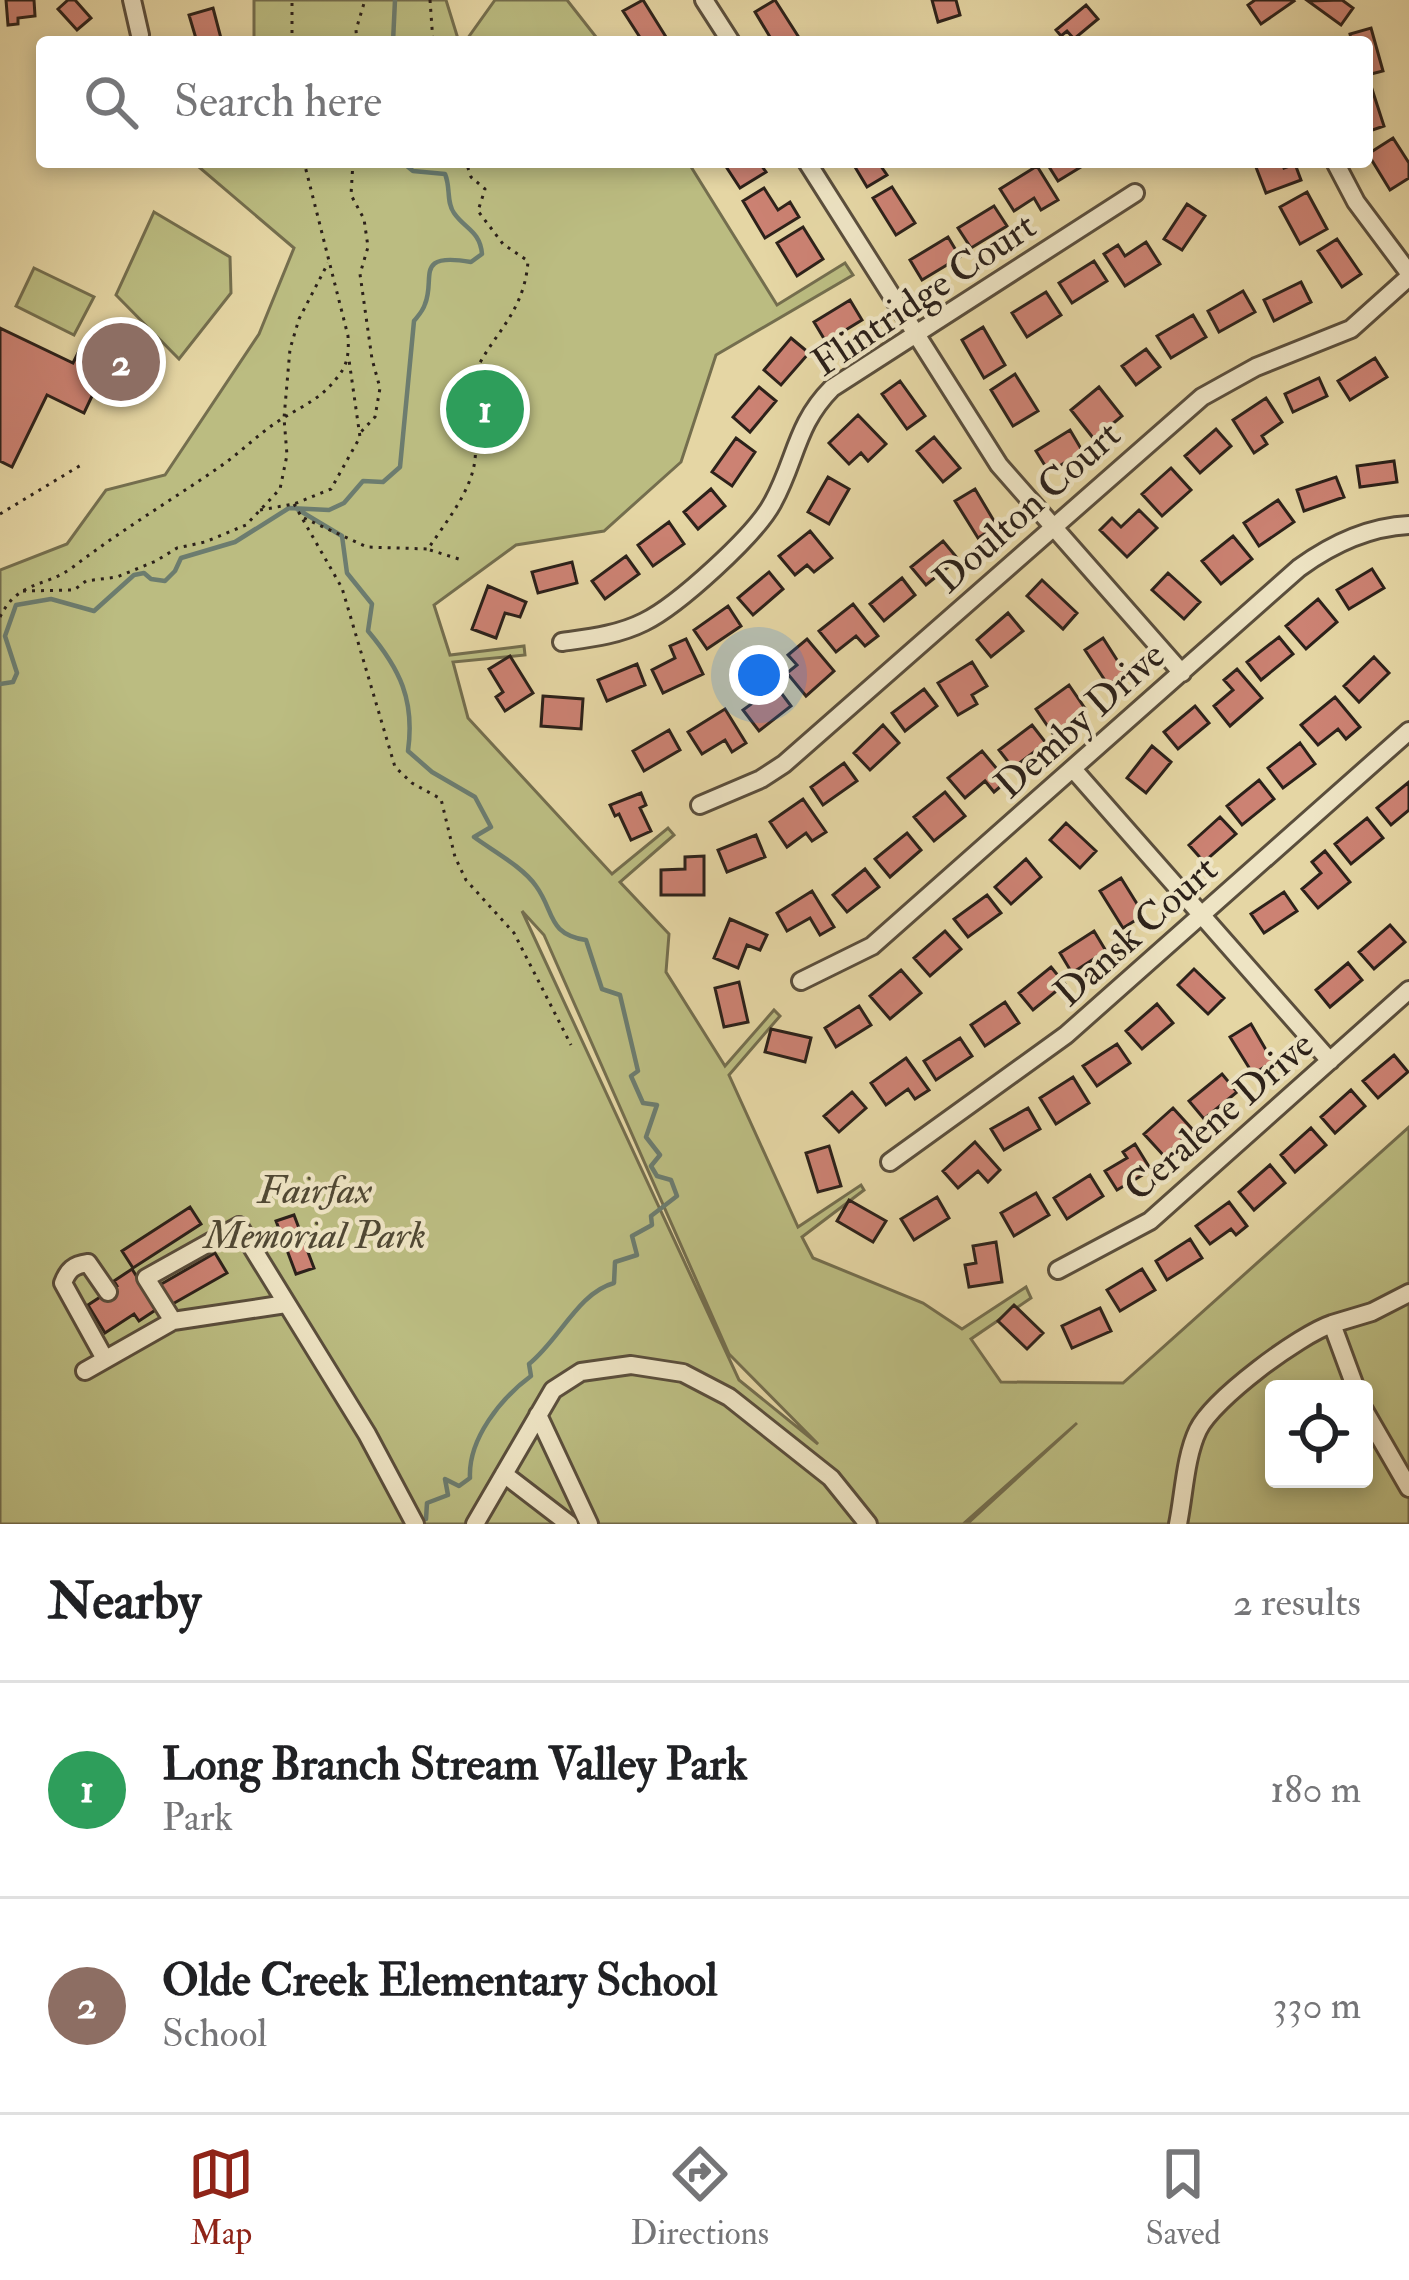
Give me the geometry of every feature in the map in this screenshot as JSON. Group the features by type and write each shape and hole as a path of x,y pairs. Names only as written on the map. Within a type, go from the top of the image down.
{"street":[{"path":"133,0 140,35"},
{"path":"704,0 727,36"},
{"path":"811,168 999,465 1182,673"},
{"path":"1338,168 1356,202 1409,275"},
{"name":"Flintridge Court","path":"562,642 627,630 671,604 763,518 783,482 801,429 822,398 846,377 1135,193"},
{"name":"Doulton Court","path":"700,805 784,764 1202,397 1256,367 1351,329 1409,275"},
{"name":"Demby Drive","path":"801,981 872,946 1318,554 1366,532 1409,525"},
{"name":"Dansk Court","path":"890,1162 1066,1035 1409,731"},
{"path":"1073,769 1330,1061"},
{"name":"Ceralene Drive","path":"1058,1270 1150,1221 1409,990"},
{"path":"173,1321 146,1278 239,1226 367,1434 415,1524"},
{"path":"106,1359 63,1283 67,1271 88,1263 108,1292"},
{"path":"1178,1524 1196,1434 1205,1418 1310,1331 1372,1312 1409,1293"},
{"path":"85,1371 173,1321 286,1304"},
{"path":"1332,1324 1353,1380"},
{"path":"475,1524 553,1390 581,1372 631,1365 683,1373 729,1396 847,1494 868,1524"},
{"path":"538,1415 589,1524"},
{"path":"1373,1426 1409,1488"},
{"path":"504,1474 569,1524"}],"path":[{"path":"292,0 292,36"},
{"path":"356,36 365,0"},
{"path":"430,0 433,36"},
{"path":"306,168 348,336 359,434"},
{"path":"258,511 294,505 331,490 359,434 375,417 380,388 360,274 368,247 364,219 351,195 353,168"},
{"path":"428,549 464,492 476,458 466,398 484,356 514,316 526,287 528,261 503,244 478,211 485,189 468,168"},
{"path":"21,590 60,592 86,581 117,577 177,548 246,525 280,489 287,455 284,418 290,349 299,319 329,261"},
{"path":"0,617 7,602 21,590 72,568 318,398 349,359"},
{"path":"0,514 82,465"},
{"path":"294,505 342,588 395,767 412,783 442,799 455,857 466,880 514,933 572,1045"},
{"path":"302,518 367,547 428,549 462,560"}],"green space":[{"path":"254,0 446,0 457,36 254,36"},
{"path":"495,0 567,0 595,36 469,36"},
{"name":"Fairfax Memorial Park","path":"200,168 692,168 777,305 845,263 853,275 716,355 681,462 604,531 516,545 434,605 450,655 524,646 525,655 453,662 468,718 612,874 668,828 674,835 620,882 669,934 666,972 725,1066 774,1010 780,1016 729,1075 798,1227 861,1185 864,1190 802,1237 813,1258 923,1303 962,1329 1026,1287 1031,1298 971,1339 1001,1382 1123,1383 1409,1127 1409,1524 967,1524 1077,1423 963,1524 0,1524 0,570 67,544 106,490 165,475 259,334 294,248","holes":["522,911 544,935 729,1354 818,1444 739,1380"]},
{"path":"154,212 230,257 231,293 179,359 116,295"},
{"path":"34,268 94,297 74,335 16,306"}],"building":[{"path":"6,0 34,0 35,16 8,25"},
{"path":"75,0 91,18 77,30 58,9"},
{"path":"643,0 665,36 639,36 623,11"},
{"path":"775,0 798,36 769,36 755,12"},
{"path":"932,0 956,0 960,15 938,22"},
{"path":"1255,0 1294,1 1261,24 1248,5"},
{"path":"1342,0 1353,8 1341,25 1308,1"},
{"path":"1086,5 1098,19 1078,36 1067,31 1061,36 1056,30"},
{"path":"213,8 220,36 195,36 189,15"},
{"path":"1371,28 1383,71 1373,74 1373,36 1350,34"},
{"path":"1373,92 1384,126 1373,130"},
{"path":"1393,138 1409,163 1409,178 1390,190 1373,162 1373,151"},
{"path":"727,168 763,168 766,172 740,188"},
{"path":"856,168 882,168 887,175 867,187"},
{"path":"1038,168 1058,200 1041,210 1034,198 1014,211 1000,189"},
{"path":"1050,168 1079,168 1058,181"},
{"path":"1256,168 1296,168 1301,180 1266,193"},
{"path":"892,187 915,223 896,235 873,198"},
{"path":"764,188 778,210 790,202 799,217 765,238 743,201"},
{"path":"1307,192 1327,229 1300,244 1280,207"},
{"path":"1187,204 1205,216 1182,250 1164,239"},
{"path":"994,206 1007,226 971,248 958,228"},
{"path":"803,227 823,259 797,276 777,243"},
{"path":"948,237 960,257 922,280 910,260"},
{"path":"1337,239 1361,274 1342,287 1318,251"},
{"path":"1146,242 1160,264 1125,286 1104,254 1118,245 1125,256"},
{"path":"1094,261 1107,281 1072,303 1059,283"},
{"path":"1301,282 1311,302 1274,321 1264,300"},
{"path":"1243,291 1255,312 1219,332 1208,311"},
{"path":"1046,292 1061,315 1027,337 1012,313"},
{"path":"850,300 862,320 826,342 814,322"},
{"path":"1193,315 1206,337 1171,358 1157,336"},
{"path":"983,327 1005,365 984,378 962,340"},
{"path":"0,328 73,363 84,341 112,354 84,413 47,395 12,467 0,461"},
{"path":"791,338 809,353 781,385 764,370"},
{"path":"1146,349 1160,367 1136,385 1122,366"},
{"path":"1375,358 1387,377 1350,400 1338,381"},
{"path":"1015,374 1038,411 1013,426 991,390"},
{"path":"1319,378 1327,396 1293,412 1285,394"},
{"path":"900,381 925,416 907,429 882,394"},
{"path":"759,387 776,401 750,432 733,417"},
{"path":"1099,387 1122,416 1094,439 1071,410"},
{"path":"1266,398 1282,422 1262,436 1267,444 1254,453 1233,420"},
{"path":"858,415 886,444 868,461 861,453 849,464 829,443"},
{"path":"1216,429 1231,446 1200,473 1185,456"},
{"path":"1070,430 1083,452 1049,472 1036,451"},
{"path":"934,437 960,468 943,482 917,451"},
{"path":"736,438 755,452 732,486 712,472"},
{"path":"1394,461 1397,482 1360,487 1357,466"},
{"path":"1171,468 1191,490 1162,516 1142,494"},
{"path":"828,477 849,489 829,524 808,512"},
{"path":"1336,477 1344,497 1304,511 1297,490"},
{"path":"711,489 725,506 698,529 684,512"},
{"path":"975,489 997,526 978,538 955,501"},
{"path":"1278,500 1294,522 1259,546 1244,523"},
{"path":"1139,510 1157,528 1127,557 1100,530 1112,518 1121,527"},
{"path":"669,522 684,544 653,566 638,545"},
{"path":"810,531 832,558 814,572 807,565 795,575 779,556"},
{"path":"1233,536 1252,559 1221,584 1202,561"},
{"path":"943,541 958,559 926,585 911,567"},
{"path":"626,556 639,574 605,599 592,581"},
{"path":"572,562 577,583 538,593 532,572"},
{"path":"1372,569 1384,588 1349,609 1337,590"},
{"path":"769,572 783,589 753,615 738,598"},
{"path":"1168,573 1200,602 1184,619 1152,590"},
{"path":"902,578 915,595 884,621 870,604"},
{"path":"1042,580 1077,613 1063,629 1027,596"},
{"path":"488,586 526,602 520,617 505,613 496,638 472,629"},
{"path":"1318,599 1337,622 1306,649 1286,626"},
{"path":"853,604 878,636 865,646 856,636 836,652 819,631"},
{"path":"728,606 741,626 707,649 694,630"},
{"path":"1008,613 1023,631 991,657 977,640"},
{"path":"1279,637 1293,654 1261,680 1247,662"},
{"path":"1103,638 1126,674 1108,685 1085,650"},
{"path":"686,639 703,674 663,693 652,670 675,658 670,646"},
{"path":"807,639 834,671 806,696 787,673 797,665 788,655"},
{"path":"510,656 533,693 505,711 496,697 503,692 489,669"},
{"path":"1374,657 1389,673 1359,702 1344,686"},
{"path":"972,662 987,686 972,695 977,704 958,715 938,683"},
{"path":"637,664 645,685 607,701 598,680"},
{"path":"1237,669 1262,698 1230,726 1214,706 1233,690 1224,680"},
{"path":"1069,685 1086,710 1053,734 1036,709"},
{"path":"776,686 791,706 759,731 743,710"},
{"path":"924,689 937,706 905,731 892,713"},
{"path":"543,696 583,699 581,729 541,726"},
{"path":"1335,697 1360,727 1346,739 1338,729 1318,745 1301,725"},
{"path":"1195,706 1209,723 1178,749 1164,732"},
{"path":"725,709 746,743 732,752 725,740 702,754 688,732"},
{"path":"883,725 899,743 870,770 854,753"},
{"path":"1032,725 1046,743 1013,768 999,750"},
{"path":"669,730 680,750 644,771 633,751"},
{"path":"1300,743 1315,764 1283,788 1268,768"},
{"path":"1152,746 1171,762 1146,793 1127,778"},
{"path":"982,751 1007,781 994,792 985,781 965,798 948,778"},
{"path":"844,763 857,781 823,805 811,787"},
{"path":"1259,780 1274,799 1242,825 1227,806"},
{"path":"1409,782 1409,810 1391,825 1377,808"},
{"path":"945,792 965,816 934,841 914,817"},
{"path":"641,793 646,805 640,808 651,831 631,840 610,805"},
{"path":"803,799 826,832 812,841 806,833 787,847 770,822"},
{"path":"1220,817 1236,834 1204,862 1189,845"},
{"path":"1367,818 1383,838 1351,864 1335,844"},
{"path":"1066,823 1096,851 1080,868 1050,840"},
{"path":"907,833 921,850 890,877 875,859"},
{"path":"756,835 765,857 727,872 718,850"},
{"path":"1325,851 1350,882 1318,908 1302,889 1321,873 1312,862"},
{"path":"704,856 704,895 661,895 661,870 685,869 685,857"},
{"path":"1026,859 1041,877 1011,904 995,887"},
{"path":"865,869 879,887 847,912 833,895"},
{"path":"1121,878 1144,915 1123,928 1100,891"},
{"path":"812,891 834,927 820,935 810,918 787,931 777,913"},
{"path":"1284,892 1297,911 1264,933 1251,914"},
{"path":"987,895 1001,913 968,937 954,919"},
{"path":"730,919 767,935 760,950 747,945 738,968 714,958"},
{"path":"1390,925 1405,942 1374,969 1359,952"},
{"path":"945,931 961,949 930,976 914,958"},
{"path":"1094,931 1106,951 1072,973 1060,953"},
{"path":"1348,963 1362,980 1330,1007 1316,990"},
{"path":"1051,967 1065,984 1033,1010 1019,993"},
{"path":"1194,969 1224,998 1208,1014 1178,985"},
{"path":"901,970 921,993 890,1019 870,996"},
{"path":"739,982 748,1022 724,1027 715,988"},
{"path":"1005,1002 1019,1023 985,1046 971,1025"},
{"path":"1157,1004 1173,1023 1142,1049 1126,1031"},
{"path":"859,1006 871,1025 836,1047 825,1028"},
{"path":"1251,1024 1273,1062 1253,1074 1230,1037"},
{"path":"771,1029 811,1038 805,1062 765,1052"},
{"path":"960,1038 972,1056 936,1080 924,1061"},
{"path":"1117,1044 1130,1063 1097,1086 1083,1066"},
{"path":"1394,1055 1408,1072 1378,1098 1363,1081"},
{"path":"906,1058 929,1090 915,1099 908,1089 886,1105 871,1083"},
{"path":"1222,1074 1237,1092 1204,1119 1189,1101"},
{"path":"1073,1077 1089,1103 1056,1124 1040,1098"},
{"path":"1351,1090 1365,1106 1335,1133 1321,1117"},
{"path":"852,1092 866,1108 839,1132 824,1116"},
{"path":"1028,1108 1040,1129 1004,1150 991,1129"},
{"path":"1173,1108 1193,1130 1164,1156 1144,1134"},
{"path":"1311,1128 1326,1145 1295,1172 1281,1155"},
{"path":"975,1142 1000,1170 988,1182 978,1171 958,1188 943,1171"},
{"path":"1135,1144 1151,1170 1117,1190 1105,1171 1127,1158 1123,1152"},
{"path":"829,1146 841,1186 818,1192 806,1153"},
{"path":"1270,1165 1285,1183 1254,1210 1239,1192"},
{"path":"1090,1175 1103,1196 1067,1219 1054,1198"},
{"path":"1036,1193 1049,1215 1014,1236 1001,1213"},
{"path":"937,1197 949,1218 914,1240 901,1219"},
{"path":"849,1200 886,1221 873,1242 837,1221"},
{"path":"1229,1202 1247,1226 1236,1235 1231,1229 1210,1244 1196,1226"},
{"path":"190,1207 201,1224 133,1268 122,1251"},
{"path":"294,1215 314,1268 296,1274 276,1221"},
{"path":"1190,1239 1202,1258 1167,1280 1156,1261"},
{"path":"996,1242 1002,1282 969,1287 965,1265 976,1263 973,1246"},
{"path":"215,1253 227,1273 169,1306 158,1286"},
{"path":"132,1269 157,1309 139,1321 134,1314 105,1333 88,1305 117,1286 114,1281"},
{"path":"1142,1269 1155,1290 1120,1311 1107,1290"},
{"path":"1014,1305 1043,1333 1027,1349 998,1321"},
{"path":"1100,1308 1111,1331 1072,1348 1062,1326"}],"waterway":[{"path":"393,36 395,0"},
{"path":"0,684 13,682 17,673 5,636 16,605 51,599 94,611 134,575 144,573 165,581 181,558 235,542 289,508 329,510 344,503 363,481 383,482 400,467 414,321 425,304 430,270 441,261 471,262 482,254 475,235 452,209 445,174 409,168"},
{"path":"297,509 342,536 347,573 372,604 368,631 403,686 409,716 408,751 432,772 475,797 491,827 474,837 530,879 558,927 586,940 602,989 620,995 638,1071 631,1076 643,1103 657,1105 646,1137 660,1155 651,1166 657,1176 671,1180 677,1196 651,1216 652,1225 632,1236 637,1255 615,1262 614,1283 579,1306 529,1364 531,1376 498,1408 481,1434 470,1478 459,1486 445,1479 448,1495 427,1503 426,1519"}],"place":[{"name":"Olde Creek Elementary School","path":"121,362"},
{"name":"Long Branch Stream Valley Park","path":"485,409"}]}
